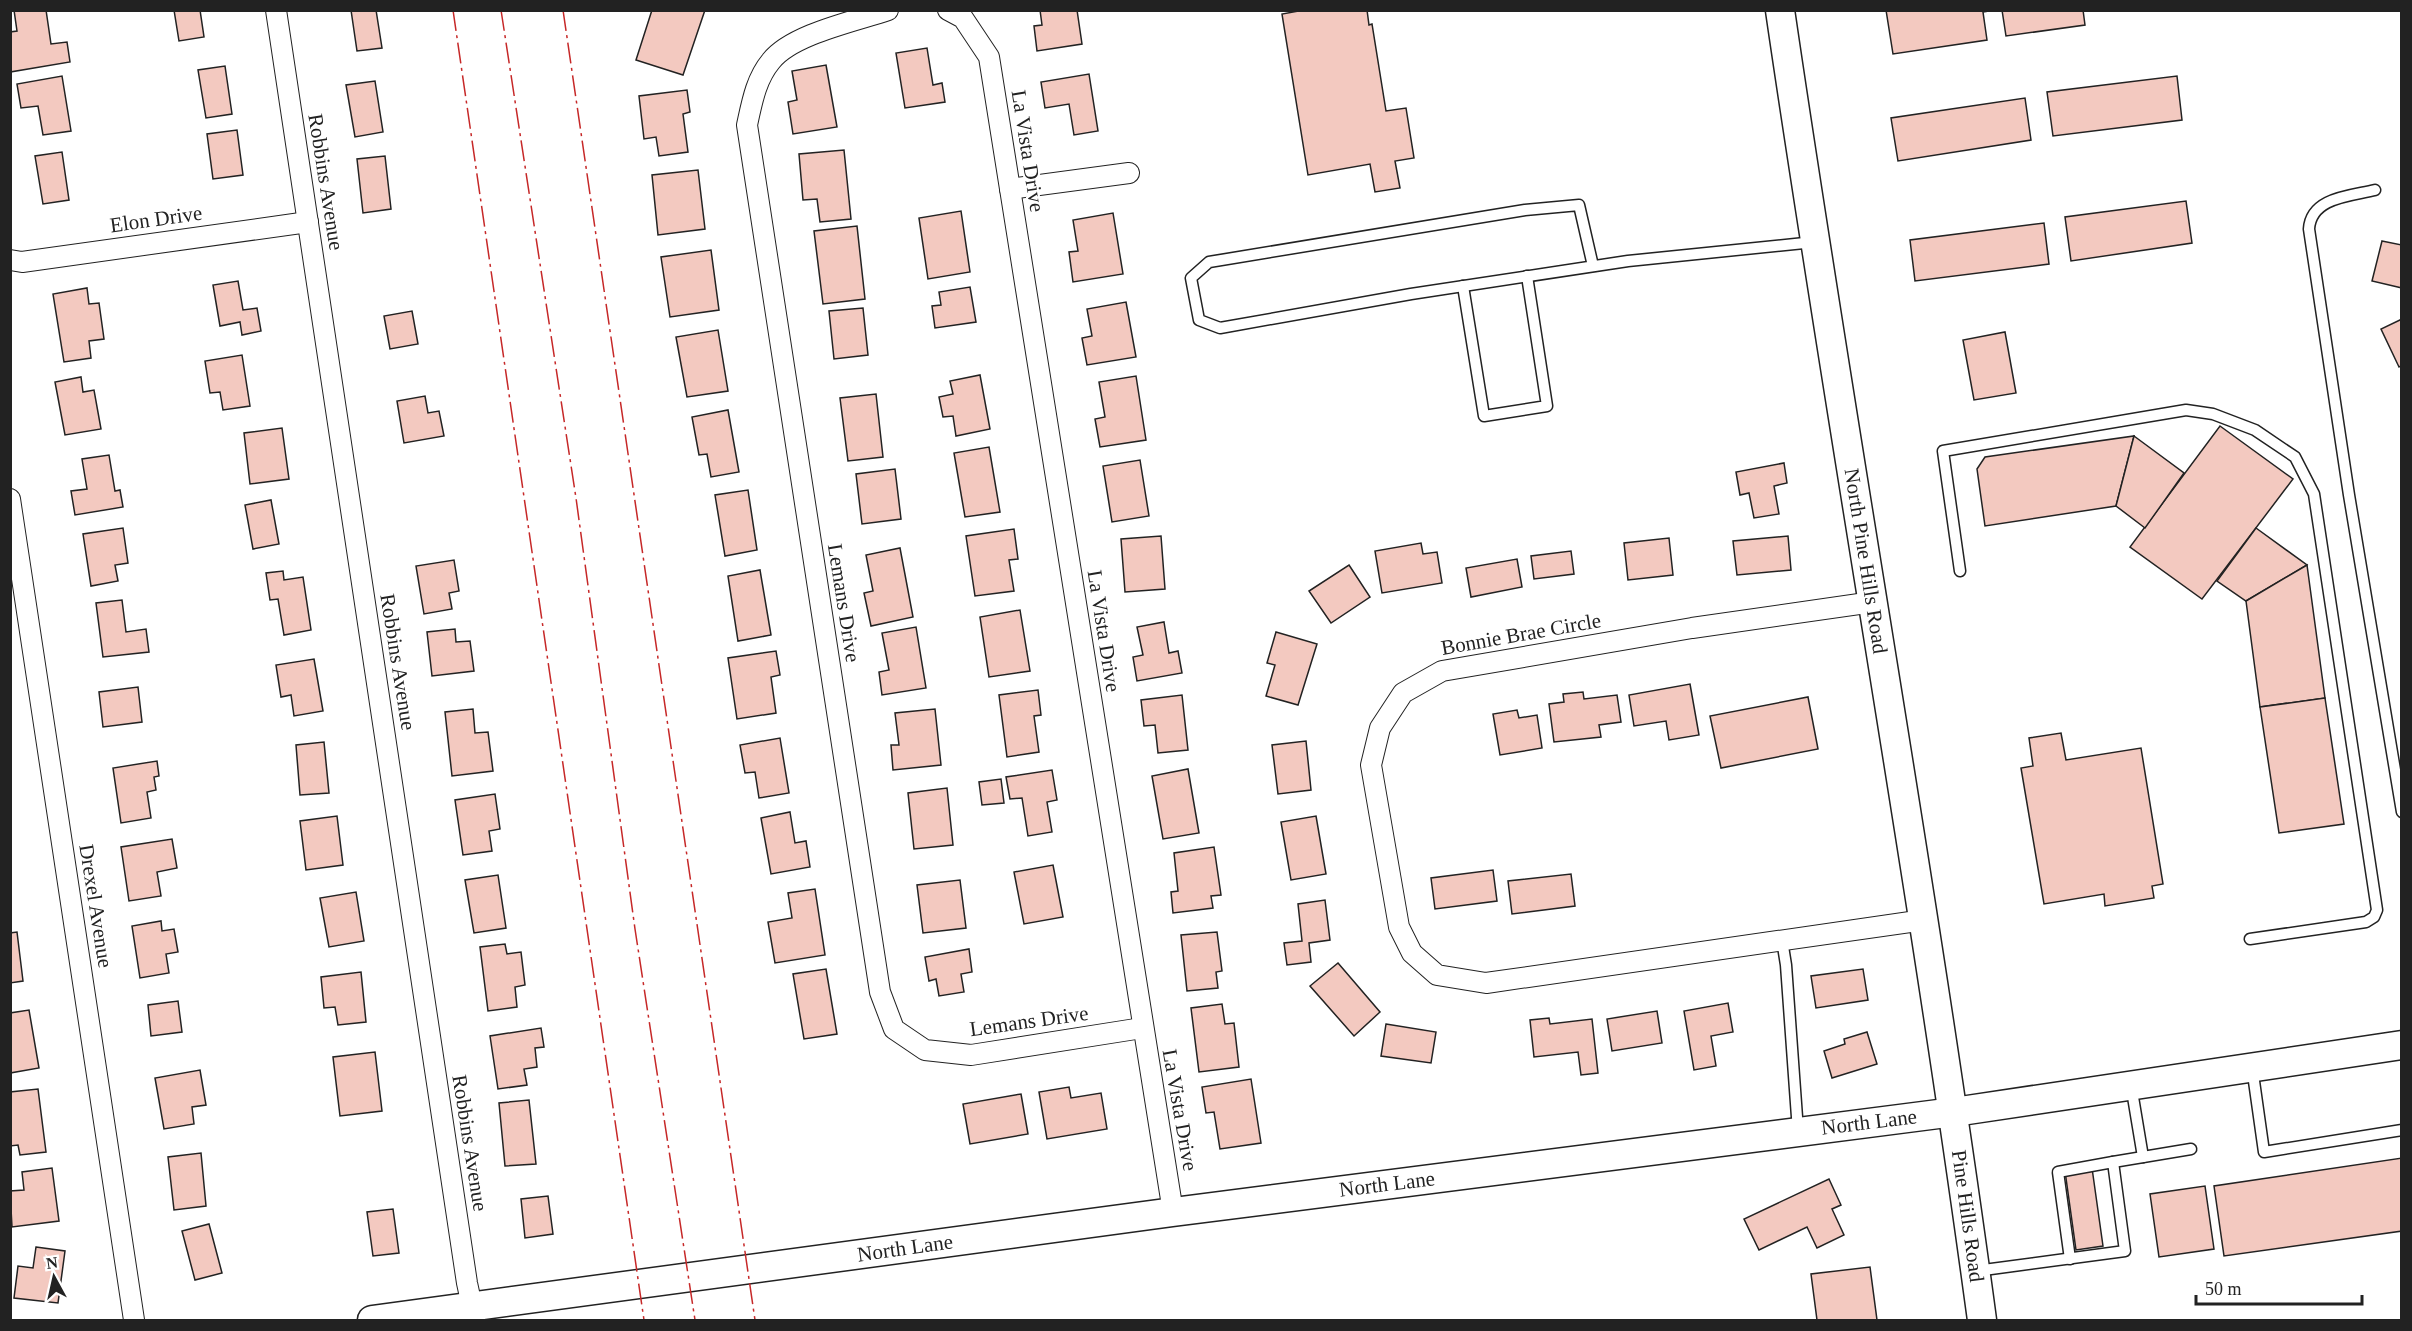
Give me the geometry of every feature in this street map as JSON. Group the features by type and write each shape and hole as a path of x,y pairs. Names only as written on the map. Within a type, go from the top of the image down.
{"street":[{"name":"Robbins Avenue","path":"276,10 474,1314"},
{"name":"Lemans Drive","path":"888,10 800,39 771,59 756,87 747,125 880,992 894,1029 925,1050 971,1055 1142,1028"},
{"name":"La Vista Drive","path":"948,10 963,18 989,57 1173,1212"},
{"name":"North Pine Hills Road","path":"1780,10 1954,1112"},
{"path":"1010,189 1129,172"},
{"name":"Elon Drive","path":"10,260 22,262 308,222"},
{"name":"Drexel Avenue","path":"10,499 134,1320"},
{"name":"Bonnie Brae Circle","path":"1873,602 1692,628 1442,671 1403,693 1380,728 1371,765 1399,927 1412,954 1437,975 1486,983 1924,920"},
{"name":"North Lane","path":"372,1320 474,1314 1173,1212 1954,1112 2402,1045"},
{"name":"Pine Hills Road","path":"1954,1112 1982,1320"}],"lane":[{"path":"2375,190 2335,199 2320,206 2312,216 2309,229 2349,495 2402,812"},
{"path":"1593,266 1579,205 1525,210 1209,262 1191,278 1199,320 1220,328 1593,266 1815,242"},
{"path":"1463,286 1484,416 1547,406 1527,276"},
{"path":"1960,571 1943,451 2186,410 2213,414 2255,430 2295,457 2314,494 2377,910 2374,917 2366,922 2250,939"},
{"path":"1782,940 1786,965 1798,1131"},
{"path":"2252,1067 2264,1152 2402,1130"},
{"path":"2131,1085 2144,1157"},
{"path":"2070,1259 2058,1172 2191,1149"},
{"path":"1976,1271 2125,1251 2113,1162"}],"building":[{"path":"14,10 46,10 51,44 67,42 70,62 10,72 10,32 17,31"},
{"path":"174,10 200,10 204,37 179,41"},
{"path":"351,10 376,10 382,48 357,51"},
{"path":"652,10 705,10 683,75 636,60"},
{"path":"1040,10 1077,10 1082,44 1037,51 1034,26 1042,25"},
{"path":"1304,10 1367,10 1369,25 1372,24 1386,111 1406,108 1414,158 1395,161 1400,188 1375,192 1370,164 1308,175 1282,14"},
{"path":"1886,10 1995,10 1983,12 1987,40 1893,54"},
{"path":"2002,10 2083,10 2085,25 2006,36"},
{"path":"927,48 933,85 942,83 945,102 905,108 896,53"},
{"path":"826,65 837,127 793,134 788,102 797,100 792,71"},
{"path":"225,66 232,114 206,118 198,70"},
{"path":"1089,74 1098,131 1074,135 1069,104 1045,108 1041,82"},
{"path":"62,76 71,131 43,135 38,106 21,108 17,84"},
{"path":"2177,76 2182,120 2053,136 2047,92"},
{"path":"375,81 383,132 355,137 346,85"},
{"path":"687,90 690,112 683,114 688,152 659,156 656,137 644,139 639,96"},
{"path":"2025,98 2031,140 1898,161 1891,118"},
{"path":"237,130 243,175 213,179 207,134"},
{"path":"844,150 851,219 820,222 817,199 803,200 799,154"},
{"path":"62,152 69,200 43,204 35,156"},
{"path":"385,156 391,209 363,213 357,159"},
{"path":"698,170 705,229 658,235 652,175"},
{"path":"2186,201 2192,243 2071,261 2065,217"},
{"path":"961,211 970,272 928,279 919,218"},
{"path":"1113,213 1123,274 1073,282 1069,252 1078,251 1073,220"},
{"path":"2044,223 2049,264 1915,281 1910,240"},
{"path":"857,226 865,299 823,304 814,231"},
{"path":"2382,241 2402,245 2402,288 2372,281"},
{"path":"711,250 719,310 670,317 661,257"},
{"path":"238,281 243,310 257,308 261,331 242,335 240,322 220,326 213,285"},
{"path":"970,287 976,322 935,328 932,306 941,305 939,292"},
{"path":"87,288 89,304 99,303 104,339 89,341 91,358 64,362 53,294"},
{"path":"1126,302 1136,357 1087,365 1082,338 1092,336 1087,309"},
{"path":"863,308 868,355 834,359 829,311"},
{"path":"412,311 418,344 390,349 384,316"},
{"path":"2402,319 2402,365 2399,367 2381,329"},
{"path":"718,330 728,391 687,397 676,337"},
{"path":"2005,332 2016,393 1974,400 1963,340"},
{"path":"242,355 250,406 223,410 220,392 210,393 205,361"},
{"path":"980,375 990,429 956,436 953,416 943,417 939,397 953,394 950,381"},
{"path":"1136,376 1146,440 1100,447 1095,419 1105,417 1099,382"},
{"path":"81,377 83,392 94,390 101,429 65,435 55,382"},
{"path":"876,394 883,457 848,461 840,398"},
{"path":"425,396 428,413 439,411 444,436 404,443 397,401"},
{"path":"728,410 739,472 711,477 707,454 699,455 692,417"},
{"path":"2220,426 2293,479 2202,599 2130,547"},
{"path":"282,428 289,479 250,484 244,433"},
{"path":"2134,436 2116,506 1985,526 1977,469 1985,457"},
{"path":"2134,436 2184,473 2145,528 2116,506"},
{"path":"989,447 1000,512 965,517 954,453"},
{"path":"109,455 115,491 120,490 123,507 75,515 71,491 87,489 82,459"},
{"path":"1140,460 1149,516 1112,522 1103,466"},
{"path":"1784,463 1787,483 1774,486 1779,514 1754,518 1749,493 1740,495 1736,472"},
{"path":"895,469 901,519 862,524 856,474"},
{"path":"748,490 757,550 725,556 715,495"},
{"path":"271,500 279,544 253,549 245,505"},
{"path":"123,528 128,563 115,565 118,581 91,586 83,534"},
{"path":"2256,528 2307,565 2246,601 2217,581"},
{"path":"1014,529 1018,559 1009,560 1014,591 975,596 966,536"},
{"path":"1161,536 1165,589 1125,592 1121,539"},
{"path":"1788,536 1791,570 1737,575 1733,541"},
{"path":"1669,538 1673,575 1628,580 1624,543"},
{"path":"1421,543 1423,554 1437,552 1442,583 1382,593 1375,551"},
{"path":"900,548 913,617 871,626 864,593 873,591 866,555"},
{"path":"1571,551 1574,574 1534,579 1531,556"},
{"path":"1517,559 1522,587 1471,597 1466,568"},
{"path":"454,560 459,591 449,593 452,609 424,614 416,566"},
{"path":"1349,565 1370,597 1331,623 1309,591"},
{"path":"2307,565 2325,698 2260,707 2246,601"},
{"path":"760,570 771,635 738,641 728,576"},
{"path":"283,571 284,580 303,577 311,630 284,635 278,599 270,600 266,573"},
{"path":"122,600 126,632 146,629 149,652 103,657 96,603"},
{"path":"1020,610 1030,671 989,677 980,617"},
{"path":"1164,622 1169,653 1178,651 1182,673 1137,681 1133,657 1143,655 1137,627"},
{"path":"916,627 926,688 882,695 879,672 889,670 882,633"},
{"path":"455,629 456,642 470,641 474,671 432,676 427,632"},
{"path":"1276,632 1317,644 1298,705 1266,696 1275,665 1267,663"},
{"path":"776,651 780,675 771,677 776,713 737,719 728,658"},
{"path":"314,659 323,711 294,716 291,695 281,697 276,665"},
{"path":"1690,684 1699,735 1669,740 1666,721 1634,726 1629,695"},
{"path":"138,687 142,722 103,727 99,692"},
{"path":"1038,690 1041,715 1034,716 1039,752 1007,757 999,695"},
{"path":"1583,692 1584,699 1617,695 1621,722 1599,725 1601,737 1554,742 1549,704 1564,702 1563,694"},
{"path":"1182,695 1188,750 1158,753 1155,725 1144,726 1141,700"},
{"path":"1808,697 1818,749 1721,768 1710,716"},
{"path":"2325,698 2344,824 2279,833 2260,707"},
{"path":"473,709 475,733 488,732 493,771 452,776 445,712"},
{"path":"935,709 941,765 893,770 891,745 899,745 895,713"},
{"path":"1517,710 1519,718 1537,715 1542,748 1500,755 1493,714"},
{"path":"2061,733 2066,760 2141,748 2163,884 2152,886 2154,898 2105,906 2104,894 2044,904 2021,768 2033,766 2029,738"},
{"path":"780,738 789,793 759,798 755,772 745,773 740,745"},
{"path":"1306,741 1311,790 1278,794 1272,745"},
{"path":"324,742 329,793 300,795 296,745"},
{"path":"157,761 159,776 154,777 156,790 147,792 151,818 121,823 113,768"},
{"path":"1188,769 1199,833 1163,839 1152,776"},
{"path":"1052,770 1057,800 1047,802 1052,832 1028,836 1022,798 1010,799 1006,777"},
{"path":"1001,779 1004,803 982,805 979,782"},
{"path":"947,788 953,845 914,849 908,793"},
{"path":"495,794 500,829 489,831 492,851 463,855 455,800"},
{"path":"790,812 795,843 806,841 810,867 771,874 761,818"},
{"path":"337,816 343,865 306,870 300,821"},
{"path":"1316,816 1326,874 1291,880 1281,822"},
{"path":"172,839 177,868 157,872 161,896 129,901 121,847"},
{"path":"1214,847 1221,895 1211,896 1213,908 1173,913 1171,892 1178,891 1174,853"},
{"path":"1053,865 1063,917 1024,924 1014,872"},
{"path":"1493,870 1497,901 1435,909 1431,878"},
{"path":"1571,874 1575,906 1512,914 1508,881"},
{"path":"498,875 506,928 474,933 465,880"},
{"path":"960,880 966,928 923,933 917,885"},
{"path":"815,889 825,955 775,963 768,922 792,918 788,893"},
{"path":"356,892 364,941 329,947 320,898"},
{"path":"1325,900 1330,940 1309,943 1311,962 1287,965 1284,943 1302,941 1298,904"},
{"path":"161,921 162,931 174,929 178,952 166,954 169,973 140,978 132,926"},
{"path":"17,932 23,981 10,983 10,933"},
{"path":"1217,932 1222,971 1216,972 1218,988 1187,991 1181,935"},
{"path":"505,944 507,954 521,952 525,985 515,987 517,1007 488,1011 480,947"},
{"path":"969,949 972,972 961,974 964,992 939,996 936,979 929,981 925,957"},
{"path":"1338,963 1380,1012 1354,1036 1310,986"},
{"path":"826,969 837,1034 804,1039 793,974"},
{"path":"1863,969 1868,1000 1816,1008 1811,976"},
{"path":"361,972 366,1022 338,1025 335,1007 324,1008 321,977"},
{"path":"178,1001 182,1032 151,1036 148,1005"},
{"path":"1728,1003 1733,1032 1711,1036 1716,1066 1694,1070 1684,1011"},
{"path":"1222,1004 1225,1024 1234,1023 1239,1067 1199,1072 1191,1008"},
{"path":"29,1010 39,1068 10,1073 10,1013"},
{"path":"1657,1011 1662,1043 1612,1051 1607,1019"},
{"path":"1549,1018 1550,1024 1592,1019 1598,1073 1581,1075 1578,1052 1534,1057 1530,1020"},
{"path":"1386,1024 1436,1032 1431,1063 1381,1056"},
{"path":"541,1028 544,1047 535,1048 537,1067 524,1069 527,1085 498,1089 490,1036"},
{"path":"1867,1032 1877,1064 1832,1078 1824,1051 1845,1044 1844,1039"},
{"path":"375,1052 382,1111 340,1116 333,1057"},
{"path":"200,1070 206,1105 192,1107 194,1124 164,1129 155,1078"},
{"path":"1251,1079 1261,1143 1220,1149 1214,1112 1206,1113 1202,1087"},
{"path":"1069,1087 1071,1098 1101,1093 1107,1129 1047,1139 1039,1092"},
{"path":"38,1089 46,1152 20,1155 18,1145 10,1146 10,1092"},
{"path":"1021,1094 1028,1134 970,1144 963,1104"},
{"path":"529,1100 536,1164 505,1166 499,1103"},
{"path":"201,1153 206,1206 174,1210 168,1157"},
{"path":"2402,1158 2402,1231 2224,1256 2214,1186"},
{"path":"52,1168 59,1221 12,1227 10,1191 24,1190 22,1172"},
{"path":"2092,1168 2103,1246 2076,1250 2065,1171"},
{"path":"1829,1179 1841,1205 1832,1209 1844,1235 1817,1248 1807,1227 1759,1250 1744,1219"},
{"path":"2205,1186 2214,1249 2159,1257 2150,1194"},
{"path":"548,1196 553,1234 525,1238 521,1199"},
{"path":"393,1209 399,1253 373,1256 367,1212"},
{"path":"209,1224 222,1273 195,1280 182,1231"},
{"path":"36,1247 65,1251 58,1303 14,1298 18,1266 33,1268"},
{"path":"1870,1267 1877,1320 1817,1320 1811,1274"}],"power":[{"path":"453,10 644,1320"},
{"path":"501,10 576,498 635,929 695,1320"},
{"path":"563,10 755,1320"}]}
